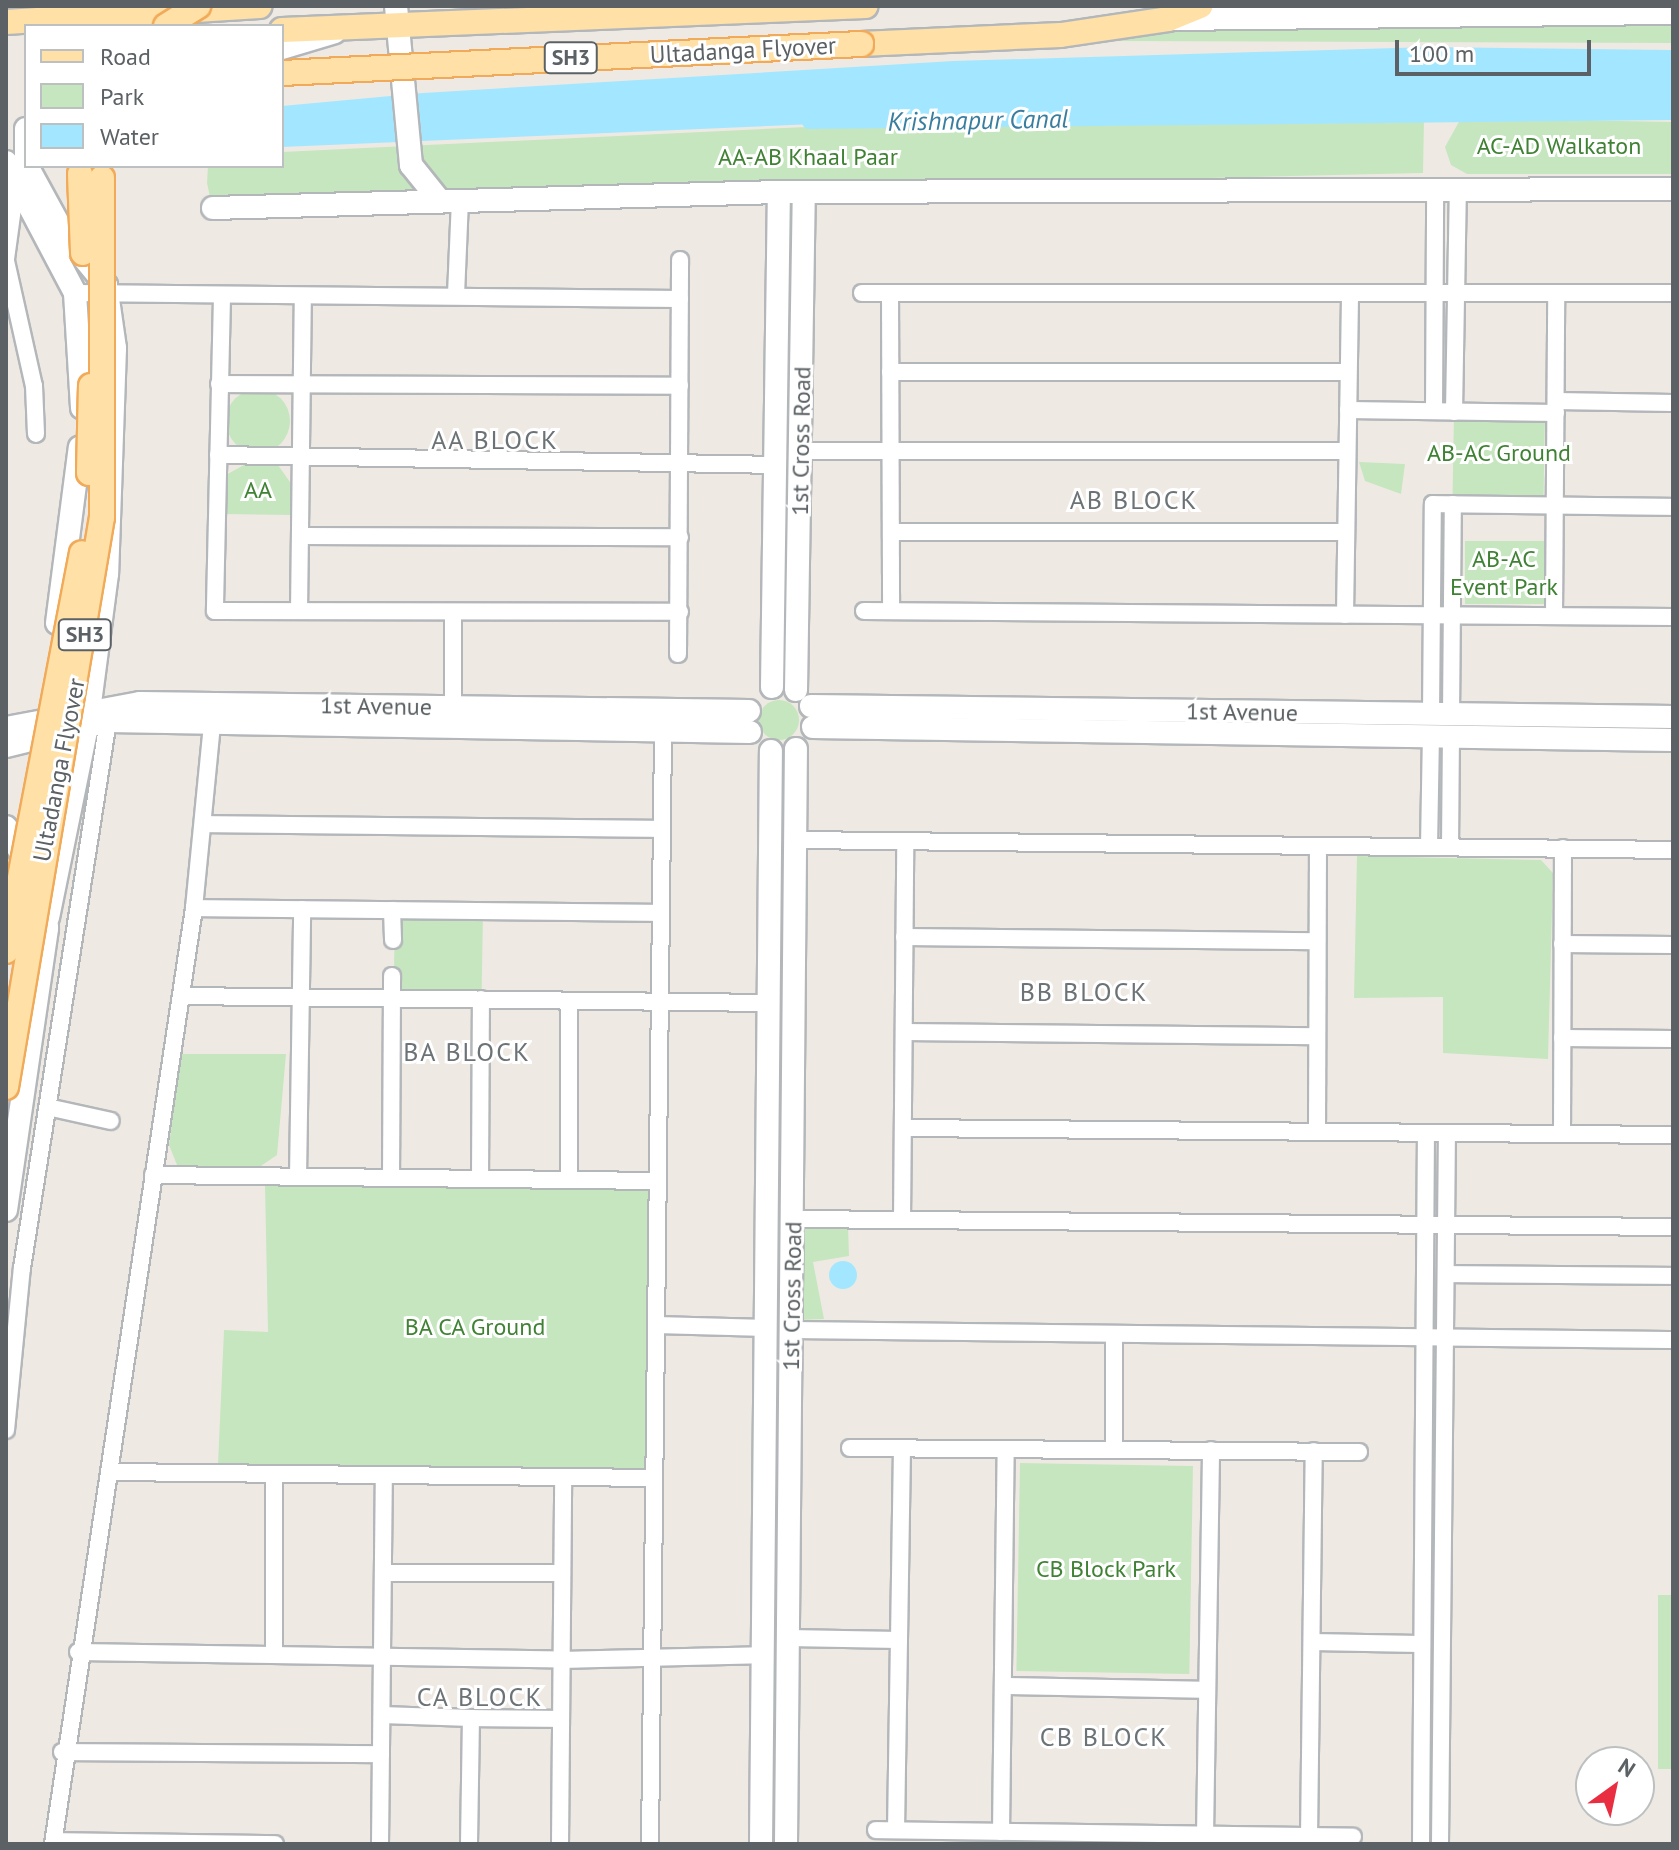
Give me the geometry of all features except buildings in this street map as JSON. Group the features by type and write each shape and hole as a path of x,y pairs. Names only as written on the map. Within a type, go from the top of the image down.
{"main road":[{"path":"169,24 198,6"},
{"path":"6,22 259,6"},
{"path":"284,30 348,28 396,16 866,6"},
{"name":"Ultadanga Flyover","path":"284,73 1061,35 1168,19 1201,6"},
{"name":"Ultadanga Flyover","path":"6,951 88,503 82,168"},
{"name":"Ultadanga Flyover","path":"6,1087 102,517 107,389 98,225 104,168"}],"street":[{"path":"1168,19 1673,13"},
{"path":"396,16 411,165 450,200 456,295"},
{"path":"284,47 348,28"},
{"path":"6,162 45,206 111,296 113,497 95,719 52,1108 22,1268 6,1430"},
{"path":"21,176 6,260 34,386 36,434"},
{"path":"21,176 75,293 82,410 76,505 38,729"},
{"path":"1434,411 1435,293 1447,188"},
{"path":"1447,188 1456,293 1454,412"},
{"path":"213,208 779,192 1673,189"},
{"path":"6,728 38,729 95,719 212,724 571,719 663,730 749,721 772,687 777,465 790,387 779,192"},
{"name":"1st Cross Road","path":"804,192 790,387 802,451 807,708"},
{"path":"678,654 680,260"},
{"path":"75,293 111,296 456,295 680,299"},
{"path":"862,293 1673,293"},
{"path":"890,293 891,611"},
{"path":"1345,615 1350,293"},
{"path":"1554,616 1556,293"},
{"path":"222,297 215,611 680,612"},
{"path":"299,611 303,297"},
{"path":"890,372 1348,372"},
{"path":"219,384 680,386"},
{"path":"1348,410 1454,412 1673,403"},
{"path":"802,451 1347,451"},
{"path":"218,455 777,465"},
{"path":"1450,847 1432,615 1433,504 1673,507"},
{"path":"1429,847 1452,615 1453,504"},
{"path":"891,532 1346,532"},
{"path":"301,536 680,537"},
{"path":"864,611 1673,617"},
{"path":"453,612 453,707"},
{"name":"1st Avenue","path":"772,687 807,708 1035,720 1441,726 1673,740"},
{"name":"1st Avenue","path":"95,719 453,707 571,719 749,721"},
{"path":"749,721 771,751 796,749 807,708"},
{"name":"1st Avenue","path":"1441,726 1673,717"},
{"path":"6,1210 48,917 95,719"},
{"path":"212,724 194,908 110,1472 99,1573 78,1652 62,1752 54,1843 275,1844"},
{"path":"6,746 38,729"},
{"path":"650,1844 663,730"},
{"name":"1st Cross Road","path":"786,1844 796,749"},
{"name":"1st Cross Road","path":"761,1844 760,1655 771,1003 771,751"},
{"path":"203,824 662,829"},
{"path":"6,827 48,917"},
{"path":"797,840 1673,850"},
{"path":"902,1220 905,842"},
{"path":"1317,1132 1318,846"},
{"path":"1562,1134 1563,848"},
{"path":"194,908 661,913"},
{"path":"298,1177 302,909"},
{"path":"392,910 393,940"},
{"path":"904,937 1317,941"},
{"path":"1562,944 1673,945"},
{"path":"391,1178 392,976"},
{"path":"181,996 771,1003"},
{"path":"480,1179 481,999"},
{"path":"569,1001 569,1180"},
{"path":"904,1032 1317,1036"},
{"path":"1562,1038 1673,1039"},
{"path":"52,1108 111,1121"},
{"path":"903,1128 1673,1135"},
{"path":"1421,1844 1420,1644 1426,1133"},
{"path":"1440,1844 1447,1133"},
{"path":"769,1137 794,1136"},
{"path":"153,1175 658,1181"},
{"path":"793,1219 1673,1227"},
{"path":"1446,1274 1673,1276"},
{"path":"656,1325 767,1328"},
{"path":"792,1330 1673,1340"},
{"path":"1114,1334 1114,1450"},
{"path":"850,1448 1359,1452"},
{"path":"896,1830 902,1448"},
{"path":"1001,1832 1006,1449"},
{"path":"1205,1836 1211,1450"},
{"path":"1309,1838 1314,1451"},
{"path":"110,1472 654,1478"},
{"path":"274,1474 274,1654"},
{"path":"380,1844 384,1475"},
{"path":"560,1844 563,1477"},
{"path":"1421,1545 1442,1544"},
{"path":"383,1573 562,1573"},
{"path":"788,1638 899,1640"},
{"path":"1312,1642 1420,1644"},
{"path":"78,1652 561,1660 760,1655"},
{"path":"1003,1686 1207,1690"},
{"path":"382,1715 561,1719"},
{"path":"469,1844 471,1718"},
{"path":"762,1749 787,1749"},
{"path":"62,1752 381,1754"},
{"path":"876,1830 1001,1832 1103,1839 1353,1837"}],"green space":[{"path":"1228,6 1673,8 1673,43 1108,41"},
{"name":"AA-AB Khaal Paar","path":"1416,115 1424,120 1423,173 227,201 210,197 207,183 208,168 284,168 284,152 806,127"},
{"name":"AC-AD Walkaton","path":"1461,118 1673,122 1673,174 1467,174 1451,165 1445,147"},
{"name":"AA","path":"258,389 281,398 290,421 281,444 258,453 235,444 226,421 235,398"},
{"name":"AB-AC Ground","path":"1454,412 1545,414 1544,499 1453,497"},
{"path":"1359,462 1405,464 1401,494 1365,481"},
{"name":"AA","path":"244,465 278,465 292,485 293,515 223,514 224,476"},
{"name":"AB-AC Event Park","path":"1465,541 1544,541 1544,604 1465,604"},
{"path":"779,700 793,706 799,720 793,734 779,740 765,734 759,720 765,706"},
{"path":"1357,856 1541,860 1553,873 1548,1059 1443,1053 1443,997 1354,998"},
{"path":"395,913 483,915 482,996 394,994"},
{"path":"181,1054 286,1054 277,1155 258,1168 177,1165 169,1145"},
{"name":"BA CA Ground","path":"265,1186 652,1187 647,1469 218,1464 224,1330 268,1332"},
{"path":"796,1223 848,1226 849,1256 813,1262 824,1319 796,1320"},
{"name":"CB Block Park","path":"1020,1463 1193,1466 1189,1674 1016,1671"},
{"path":"1658,1595 1673,1595 1673,1769 1658,1769"}],"water":[{"path":"1429,47 1673,50 1673,111 978,117 284,147 284,106 423,93 953,61"},
{"path":"843,1261 853,1265 857,1275 853,1285 843,1289 833,1285 829,1275 833,1265"}],"waterway":[{"name":"Krishnapur Canal","path":"809,122 1673,113"}],"district":[{"name":"AA BLOCK","path":"495,440"},
{"name":"AB BLOCK","path":"1134,500"},
{"name":"BB BLOCK","path":"1084,992"},
{"name":"BA BLOCK","path":"467,1052"},
{"name":"CA BLOCK","path":"480,1697"},
{"name":"CB BLOCK","path":"1104,1737"}]}
